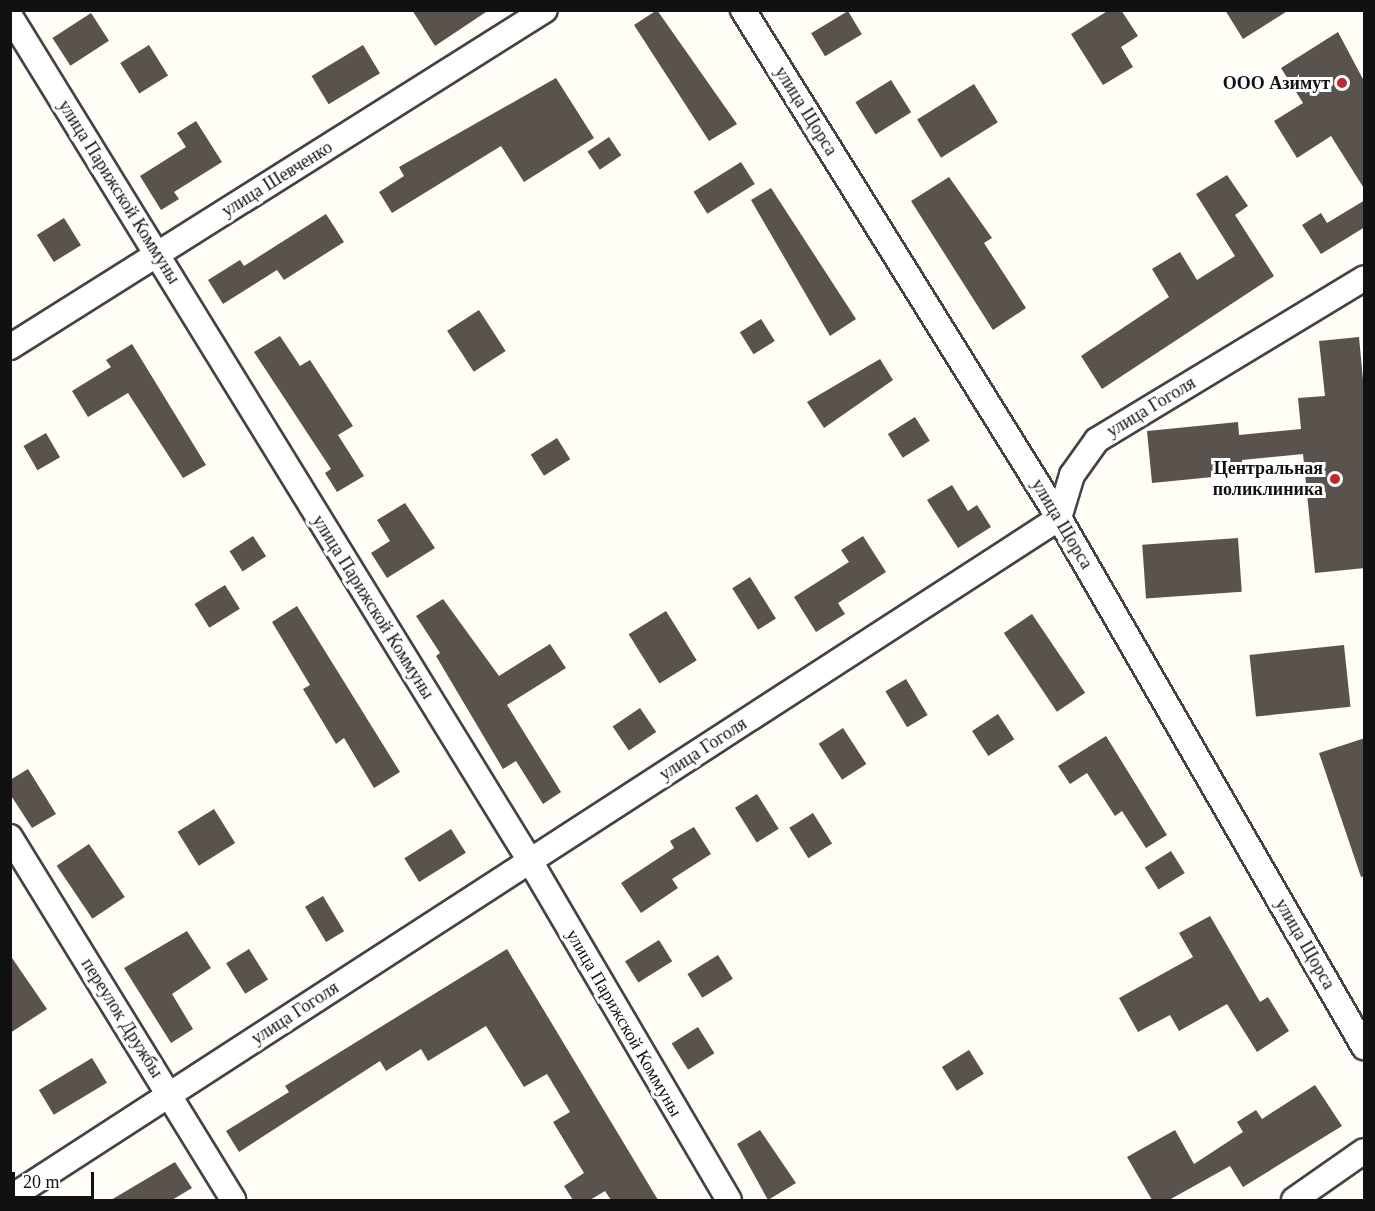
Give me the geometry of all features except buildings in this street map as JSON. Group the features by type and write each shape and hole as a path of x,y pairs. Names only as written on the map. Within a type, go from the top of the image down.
{"street":[{"name":"улица Шевченко","path":"10,347 544,10"},
{"name":"улица Щорса","path":"743,10 1059,518 1365,1047"},
{"name":"улица Парижской Коммуны","path":"10,16 530,861 729,1200"},
{"name":"улица Гоголя","path":"10,1198 1059,518 1072,475 1097,440 1365,278"},
{"name":"переулок Дружбы","path":"10,837 233,1200"},
{"path":"1294,1200 1365,1151"}],"place":[{"name":"ООО Азимут","path":"1342,83"},
{"name":"Центральная поликлиника","path":"1335,479"}]}
